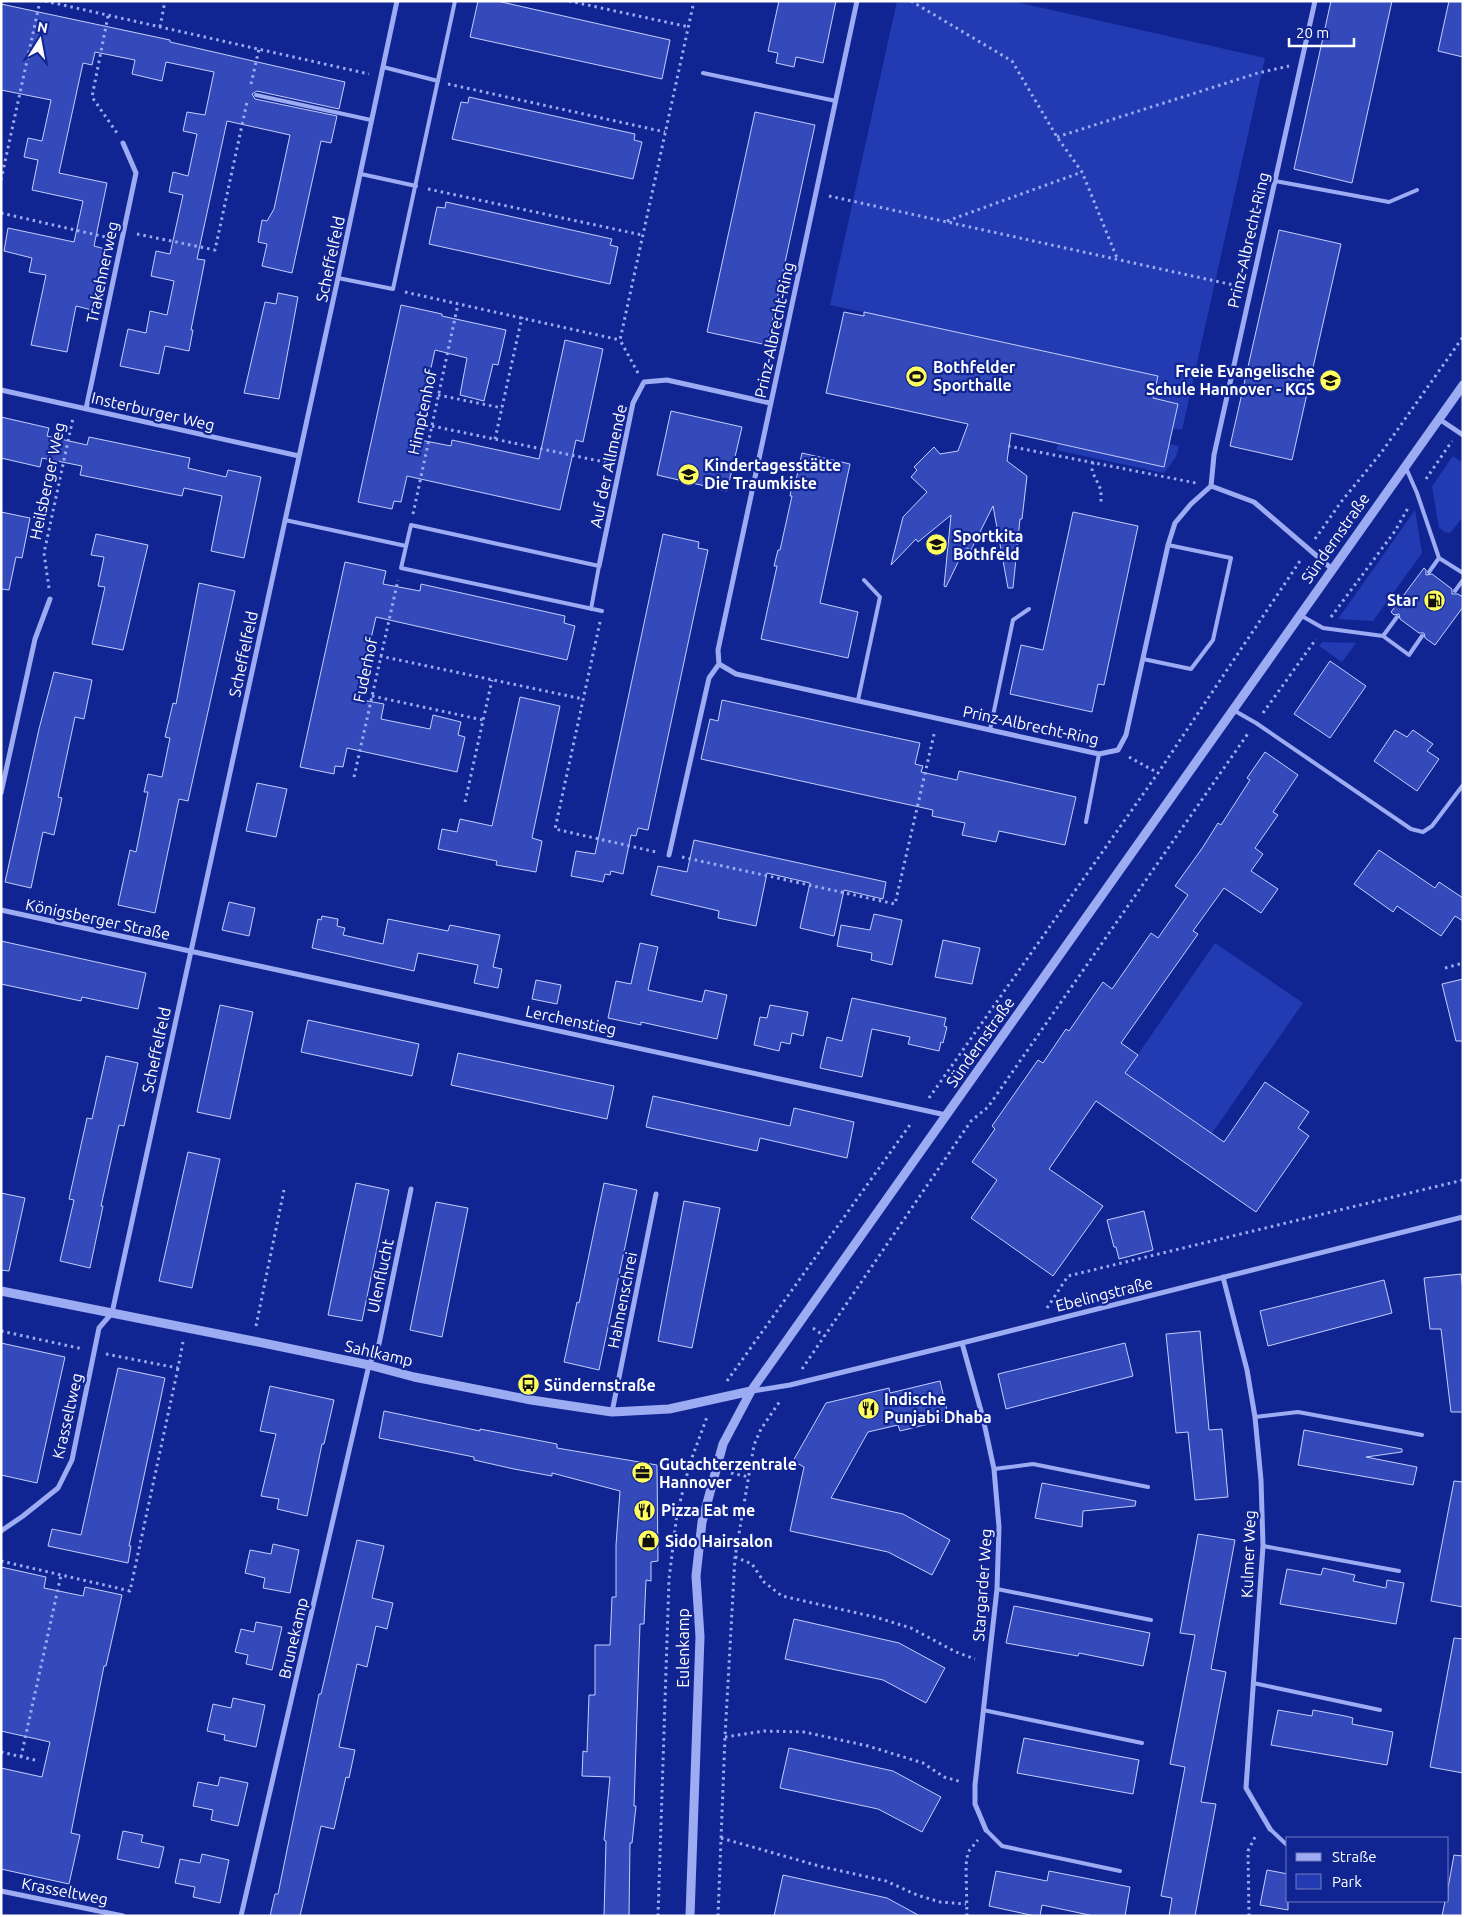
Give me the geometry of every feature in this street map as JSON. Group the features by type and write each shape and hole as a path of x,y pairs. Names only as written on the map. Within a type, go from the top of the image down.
{"street":[{"name":"Scheffelfeld","path":"112,1313 361,174 397,1"},
{"name":"Prinz-Albrecht-Ring","path":"669,854 709,678 719,664 718,650 857,1"},
{"name":"Prinz-Albrecht-Ring","path":"719,664 736,674 1099,754 1118,750 1126,735 1174,523 1211,486 1214,455 1315,1"},
{"name":"Trakehnerweg","path":"86,409 136,173 122,142"},
{"path":"644,382 667,380 770,403"},
{"name":"Auf der Allmende","path":"599,566 633,403 644,382"},
{"name":"Sündernstraße","path":"751,1391 1463,385"},
{"name":"Insterburger Weg","path":"1,390 299,456"},
{"path":"1439,418 1460,433"},
{"path":"1211,486 1254,502 1332,569"},
{"path":"1,793 34,639 50,599"},
{"name":"Königsberger Straße","path":"1,910 190,951"},
{"name":"Lerchenstieg","path":"190,951 948,1115"},
{"name":"Ulenflucht","path":"368,1365 379,1344 411,1189"},
{"name":"Hahnenschrei","path":"612,1412 656,1194"},
{"name":"Ebelingstraße","path":"751,1391 790,1385 962,1343 1463,1217"},
{"name":"Kulmer Weg","path":"1223,1277 1247,1370 1255,1417 1261,1480 1263,1546 1246,1788 1270,1830"},
{"name":"Sahlkamp","path":"1,1291 253,1340 414,1377 531,1400 612,1412 669,1409 751,1391"},
{"name":"Krasseltweg","path":"1,1531 58,1488 72,1460 99,1328 112,1313"},
{"name":"Stargarder Weg","path":"962,1343 983,1418 994,1469 999,1527 997,1589 974,1804 986,1830"},
{"name":"Brunekamp","path":"241,1916 368,1365"},
{"name":"Eulenkamp","path":"690,1916 700,1637 696,1576 702,1522 723,1444 751,1391"},
{"name":"Krasseltweg","path":"1,1891 123,1916"}],"lane":[{"path":"338,278 393,289 455,1"},
{"path":"383,67 438,82"},
{"path":"703,73 836,100"},
{"path":"256,94 372,120"},
{"path":"361,174 416,186"},
{"path":"1275,181 1389,202 1417,190"},
{"path":"1405,466 1417,492 1439,558 1463,573"},
{"path":"285,520 406,546"},
{"path":"599,566 411,524 401,568 602,611"},
{"path":"1144,660 1191,669 1213,640 1231,558 1168,545"},
{"path":"1429,572 1439,558"},
{"name":"Auf der Allmende","path":"591,609 599,566"},
{"path":"858,700 880,597 864,580"},
{"path":"1455,591 1463,580"},
{"path":"990,730 1013,620 1030,609"},
{"path":"1300,614 1323,628 1383,636 1409,655 1422,636"},
{"path":"1383,636 1397,617"},
{"path":"1233,710 1256,722 1411,829 1423,832 1432,826 1463,785"},
{"path":"1086,822 1099,754"},
{"path":"1255,1417 1298,1412 1422,1435"},
{"path":"994,1469 1033,1464 1148,1487"},
{"path":"1263,1546 1399,1571"},
{"path":"997,1589 1151,1620"},
{"path":"1253,1683 1380,1710"},
{"path":"983,1710 1142,1743"},
{"path":"986,1830 1002,1846 1120,1871"},
{"path":"1270,1830 1286,1844"}],"path":[{"path":"1,180 40,1"},
{"path":"45,1 381,77"},
{"path":"160,27 165,1"},
{"path":"570,1 689,27"},
{"path":"644,382 620,340 694,1"},
{"path":"911,1 1012,62 1057,137 1082,172 1117,259"},
{"path":"108,16 92,97 122,142"},
{"path":"250,88 259,49"},
{"path":"1057,137 1258,73 1302,63"},
{"path":"438,82 665,132"},
{"path":"124,232 215,250 248,97"},
{"path":"946,222 1082,172"},
{"path":"416,186 642,235"},
{"path":"816,194 1250,289"},
{"path":"1,213 122,240"},
{"path":"393,289 620,340"},
{"name":"Himptenhof","path":"411,524 458,304"},
{"path":"495,439 522,317"},
{"path":"658,1916 669,1579 677,1514 683,1489 690,1463 714,1400 1158,773 1341,502 1381,453 1463,337"},
{"path":"438,395 502,408"},
{"name":"Heilsberger Weg","path":"50,599 44,553 76,407"},
{"path":"432,426 619,465"},
{"path":"718,1916 724,1736 735,1557 754,1445 761,1429 971,1121 988,1107 1256,722 1395,531 1417,492 1460,433"},
{"path":"1008,446 1211,486"},
{"path":"1093,462 1092,471 1101,490 1101,505"},
{"name":"Fuderhof","path":"354,777 401,568"},
{"path":"602,611 555,829 895,904 938,718"},
{"path":"380,656 583,699"},
{"path":"466,802 492,680"},
{"path":"372,696 483,720"},
{"path":"1118,750 1158,773"},
{"path":"1445,968 1463,963"},
{"path":"1036,1324 1068,1276 1463,1180"},
{"path":"253,1340 284,1190"},
{"path":"1,1561 130,1591 178,1368"},
{"path":"735,1557 752,1564 764,1582 782,1596 875,1617 911,1628 956,1652 988,1663"},
{"path":"21,1756 61,1575"},
{"path":"724,1736 764,1731 804,1732 877,1749 923,1763 944,1777 975,1786"},
{"path":"1,1752 39,1761"},
{"path":"967,1916 966,1864 968,1852 986,1830"},
{"path":"1249,1916 1248,1851 1255,1837 1270,1830"},
{"path":"721,1838 819,1866 886,1881 917,1895 940,1902 966,1904"}],"green space":[{"path":"897,1 1011,1 1265,58 1182,430 1172,428 1153,398 1158,376 830,305"},
{"path":"1058,444 1161,466 1169,444 1179,446 1176,457 1164,473 1056,450"},
{"path":"1453,456 1463,463 1463,517 1450,533 1439,528 1432,486"},
{"path":"1415,510 1422,553 1373,621 1338,619"},
{"path":"1322,642 1356,643 1342,662 1319,646"},
{"path":"1215,943 1303,1003 1212,1133 1125,1073"}],"building":[{"path":"478,1 497,1 670,40 662,79 470,37"},
{"path":"779,1 836,1 823,63 796,57 794,67 776,63 778,53 768,51"},
{"path":"1331,1 1392,1 1352,183 1294,169"},
{"path":"1449,1 1463,1 1463,57 1438,51"},
{"path":"1,4 170,40 170,42 345,82 339,109 257,91 252,94 255,99 337,116 331,143 321,141 292,273 262,266 267,244 258,242 262,220 267,221 274,209 290,135 227,121 197,259 205,260 191,330 193,330 189,351 165,346 159,374 120,366 128,329 146,333 150,311 167,315 174,281 151,276 156,251 170,254 183,195 169,192 173,172 188,176 197,134 183,131 187,112 205,115 214,72 166,62 162,81 132,74 135,60 95,52 92,65 83,63 59,173 107,183 94,246 105,249 92,310 76,306 67,352 31,345 46,275 29,272 32,258 4,251 8,228 74,242 83,201 32,190 38,160 24,157 28,138 42,141 51,100 1,90"},
{"path":"469,97 635,134 634,140 642,142 633,179 452,139 461,102 468,103"},
{"path":"755,112 815,125 767,345 707,332"},
{"path":"446,202 612,239 610,245 618,247 610,284 429,244 437,207 445,208"},
{"path":"1279,230 1341,244 1292,460 1230,446"},
{"path":"278,293 298,297 279,399 244,393 265,302 276,304"},
{"path":"401,305 506,330 498,365 493,364 484,401 460,395 467,358 435,350 415,439 451,446 452,440 539,459 565,340 603,349 583,442 576,440 560,510 407,476 401,502 394,501 392,509 358,502"},
{"path":"844,312 864,316 864,312 1158,376 1153,398 1178,404 1164,467 1011,433 1007,461 1027,476 1022,519 1020,519 1013,588 1008,588 993,506 971,550 967,548 964,555 962,554 946,587 944,586 951,515 918,542 916,539 891,565 903,517 927,492 911,477 917,470 914,467 934,447 940,454 958,451 968,424 826,393"},
{"path":"671,411 742,427 727,491 657,475"},
{"path":"1,417 49,428 47,436 87,445 89,437 190,458 188,468 226,477 228,470 261,477 244,558 211,551 222,496 184,488 182,496 80,475 82,466 42,458 40,467 1,458"},
{"path":"802,453 850,464 820,603 858,612 848,658 761,639 777,566 774,566 778,550 780,550 792,496 790,496 793,480 796,480"},
{"path":"1,512 30,518 22,558 16,557 9,590 1,589"},
{"path":"1073,512 1138,526 1104,685 1098,684 1092,712 1010,694 1021,645 1043,650"},
{"path":"96,534 148,545 123,650 92,644 105,587 98,586 104,557 91,555"},
{"path":"663,534 699,542 698,548 708,550 648,830 638,828 636,836 631,835 623,874 611,871 610,875 605,874 603,882 571,876 576,851 595,854"},
{"path":"345,562 386,571 383,584 420,591 421,584 565,616 564,623 575,626 567,660 376,617 357,699 384,704 381,719 430,729 433,715 461,722 458,735 465,737 457,772 347,748 343,767 335,766 334,774 300,767"},
{"path":"1424,568 1426,575 1432,574 1452,589 1452,594 1458,594 1463,597 1463,607 1435,645 1425,638 1424,633 1419,633 1400,619 1399,614 1394,615 1391,612"},
{"path":"199,583 235,591 188,801 179,799 155,913 118,905 130,850 136,852 148,792 144,792 148,774 162,777 170,738 165,737 173,703 176,704"},
{"path":"1330,661 1366,686 1330,738 1294,714"},
{"path":"54,672 92,680 84,719 75,717 58,797 62,798 54,835 43,832 31,888 5,882 39,729"},
{"path":"520,697 560,706 532,838 542,841 536,872 496,865 497,861 438,849 442,829 457,832 460,819 492,826"},
{"path":"722,700 920,743 915,764 923,766 921,772 957,780 959,771 1076,797 1065,845 999,831 996,842 962,835 965,823 932,816 933,810 701,759 710,719 718,721"},
{"path":"1395,730 1407,737 1413,730 1433,744 1427,751 1439,759 1417,791 1374,761"},
{"path":"1265,752 1298,775 1273,812 1278,815 1255,848 1263,854 1251,871 1278,889 1261,913 1224,888 1193,931 1198,934 1121,1043 1138,1055 1125,1073 1224,1142 1265,1082 1309,1112 1298,1128 1309,1136 1256,1212 1096,1101 1049,1169 1103,1206 1053,1276 971,1218 997,1180 972,1162 995,1129 992,1126 1038,1060 1043,1063 1066,1029 1069,1031 1103,982 1112,989 1151,933 1158,938 1188,895 1175,886 1218,823 1221,825 1250,780 1247,778"},
{"path":"257,783 287,789 276,837 246,831"},
{"path":"694,840 886,882 883,899 844,890 834,936 800,928 810,883 767,873 756,926 718,918 719,911 651,895 658,866 687,872"},
{"path":"1379,850 1435,888 1439,882 1463,898 1463,921 1455,916 1441,936 1397,906 1393,912 1354,884"},
{"path":"229,902 255,908 249,936 222,930"},
{"path":"874,914 902,920 892,965 871,960 872,953 837,946 841,925 870,930"},
{"path":"322,916 338,919 337,926 345,928 343,935 383,944 388,919 448,931 450,925 500,935 493,967 502,969 498,988 474,983 478,965 418,953 414,971 312,948 318,919 321,920"},
{"path":"943,940 980,948 972,984 935,977"},
{"path":"1,941 146,973 138,1009 82,997 81,1001 1,984"},
{"path":"640,943 658,947 648,990 702,1002 705,990 727,995 717,1039 641,1022 641,1025 608,1018 616,981 631,984"},
{"path":"1463,979 1463,1041 1456,1041 1442,984"},
{"path":"536,980 561,985 557,1004 532,999"},
{"path":"852,998 946,1018 944,1026 947,1027 939,1051 908,1044 910,1037 872,1029 862,1077 820,1068 827,1037 842,1041"},
{"path":"220,1005 253,1012 230,1119 197,1112"},
{"path":"770,1005 808,1012 803,1036 792,1033 790,1044 781,1042 779,1051 754,1045 760,1017 767,1018"},
{"path":"308,1020 419,1044 412,1076 301,1052"},
{"path":"458,1053 614,1086 607,1119 451,1085"},
{"path":"106,1056 138,1063 124,1126 119,1125 101,1206 103,1206 90,1268 60,1261 74,1200 69,1199 87,1118 92,1119"},
{"path":"653,1096 790,1126 794,1108 854,1122 847,1158 760,1138 757,1151 646,1127"},
{"path":"188,1152 220,1159 192,1288 159,1281"},
{"path":"356,1183 389,1190 362,1321 328,1315"},
{"path":"604,1183 637,1190 599,1370 564,1362 577,1302 579,1303"},
{"path":"1,1193 25,1198 9,1271 1,1270"},
{"path":"684,1201 720,1208 692,1348 658,1341"},
{"path":"436,1202 468,1208 442,1337 410,1330"},
{"path":"1144,1211 1153,1250 1119,1259 1107,1220"},
{"path":"1461,1274 1463,1290 1463,1412 1451,1412 1441,1329 1430,1329 1424,1278"},
{"path":"1384,1280 1392,1313 1268,1346 1260,1311"},
{"path":"1200,1331 1209,1430 1222,1429 1228,1497 1195,1500 1188,1432 1176,1433 1166,1334"},
{"path":"1,1343 65,1357 37,1483 1,1475"},
{"path":"1125,1343 1133,1376 1006,1409 998,1374"},
{"path":"118,1368 165,1378 129,1546 131,1546 128,1563 48,1546 52,1529 81,1535"},
{"path":"940,1381 949,1419 900,1431 898,1425 868,1432 831,1498 903,1514 950,1540 932,1575 888,1552 790,1531 804,1467 793,1461 826,1403 889,1388 890,1393"},
{"path":"270,1386 334,1400 324,1444 322,1444 307,1516 277,1509 279,1499 261,1496 276,1434 260,1431"},
{"path":"384,1411 480,1431 480,1429 557,1444 557,1448 657,1465 658,1561 651,1562 651,1581 646,1580 644,1624 640,1624 634,1806 636,1806 632,1843 630,1843 629,1916 604,1916 606,1841 604,1840 610,1777 582,1776 583,1751 587,1752 589,1695 595,1695 595,1645 610,1645 612,1597 616,1597 616,1545 620,1491 552,1473 552,1476 514,1469 474,1460 474,1457 379,1438"},
{"path":"1304,1430 1402,1449 1402,1452 1366,1457 1417,1467 1413,1485 1298,1465"},
{"path":"1454,1481 1463,1482 1463,1607 1431,1601"},
{"path":"1042,1483 1136,1501 1135,1506 1083,1511 1082,1527 1035,1518"},
{"path":"1198,1534 1235,1540 1211,1669 1226,1672 1201,1802 1216,1804 1195,1916 1169,1916 1172,1898 1161,1896 1185,1767 1170,1764 1195,1635 1180,1633"},
{"path":"357,1540 384,1546 372,1598 393,1603 387,1629 376,1626 367,1667 357,1664 339,1747 355,1750 349,1778 346,1777 334,1829 321,1826 300,1916 270,1916 275,1894 278,1894 319,1694 321,1694"},
{"path":"273,1544 299,1550 290,1593 263,1588 265,1578 245,1573 250,1550 271,1554"},
{"path":"1,1567 46,1577 44,1588 83,1596 85,1587 122,1595 106,1666 104,1666 71,1833 80,1835 69,1884 1,1869 1,1768 42,1777 50,1742 1,1731"},
{"path":"1323,1568 1355,1575 1353,1581 1386,1588 1387,1580 1404,1583 1396,1624 1280,1604 1287,1569 1321,1575"},
{"path":"1014,1606 1150,1633 1143,1666 1079,1653 1078,1656 1006,1643"},
{"path":"794,1619 899,1643 945,1668 926,1703 883,1680 785,1659"},
{"path":"256,1622 282,1627 272,1670 246,1664 248,1655 235,1652 241,1629 254,1632"},
{"path":"1454,1638 1463,1639 1463,1773 1430,1767"},
{"path":"233,1698 265,1705 256,1747 224,1740 225,1735 207,1731 213,1704 231,1708"},
{"path":"1278,1710 1312,1716 1313,1710 1345,1716 1353,1718 1352,1724 1393,1732 1387,1765 1271,1745"},
{"path":"1024,1738 1139,1760 1133,1794 1017,1773"},
{"path":"789,1748 893,1771 941,1797 922,1832 878,1809 780,1788"},
{"path":"220,1777 248,1783 238,1826 211,1820 213,1810 193,1806 198,1782 218,1786"},
{"path":"123,1831 143,1835 141,1842 164,1847 159,1868 117,1859"},
{"path":"202,1854 229,1860 220,1903 193,1897 195,1887 175,1883 180,1859 200,1863"},
{"path":"1454,1855 1463,1856 1463,1916 1442,1916 1445,1902 1449,1902 1449,1882"},
{"path":"1267,1870 1286,1874 1286,1902 1288,1902 1288,1910 1260,1905"},
{"path":"996,1871 1047,1881 1049,1871 1130,1887 1125,1916 1094,1916 1042,1905 1040,1916 1035,1916 989,1906"},
{"path":"783,1875 887,1898 920,1916 774,1916"}],"place":[{"name":"Bothfelder Sporthalle","path":"917,376"},
{"name":"Freie Evangelische Schule Hannover - KGS","path":"1331,380"},
{"name":"Kindertagesstätte Die Traumkiste","path":"688,474"},
{"name":"Sportkita Bothfeld","path":"937,545"},
{"name":"Star","path":"1434,600"},
{"name":"Sündernstraße","path":"528,1385"},
{"name":"Indische Punjabi Dhaba","path":"868,1408"},
{"name":"Gutachterzentrale Hannover","path":"643,1473"},
{"name":"Pizza Eat me","path":"645,1510"},
{"name":"Sido Hairsalon","path":"649,1541"}]}
